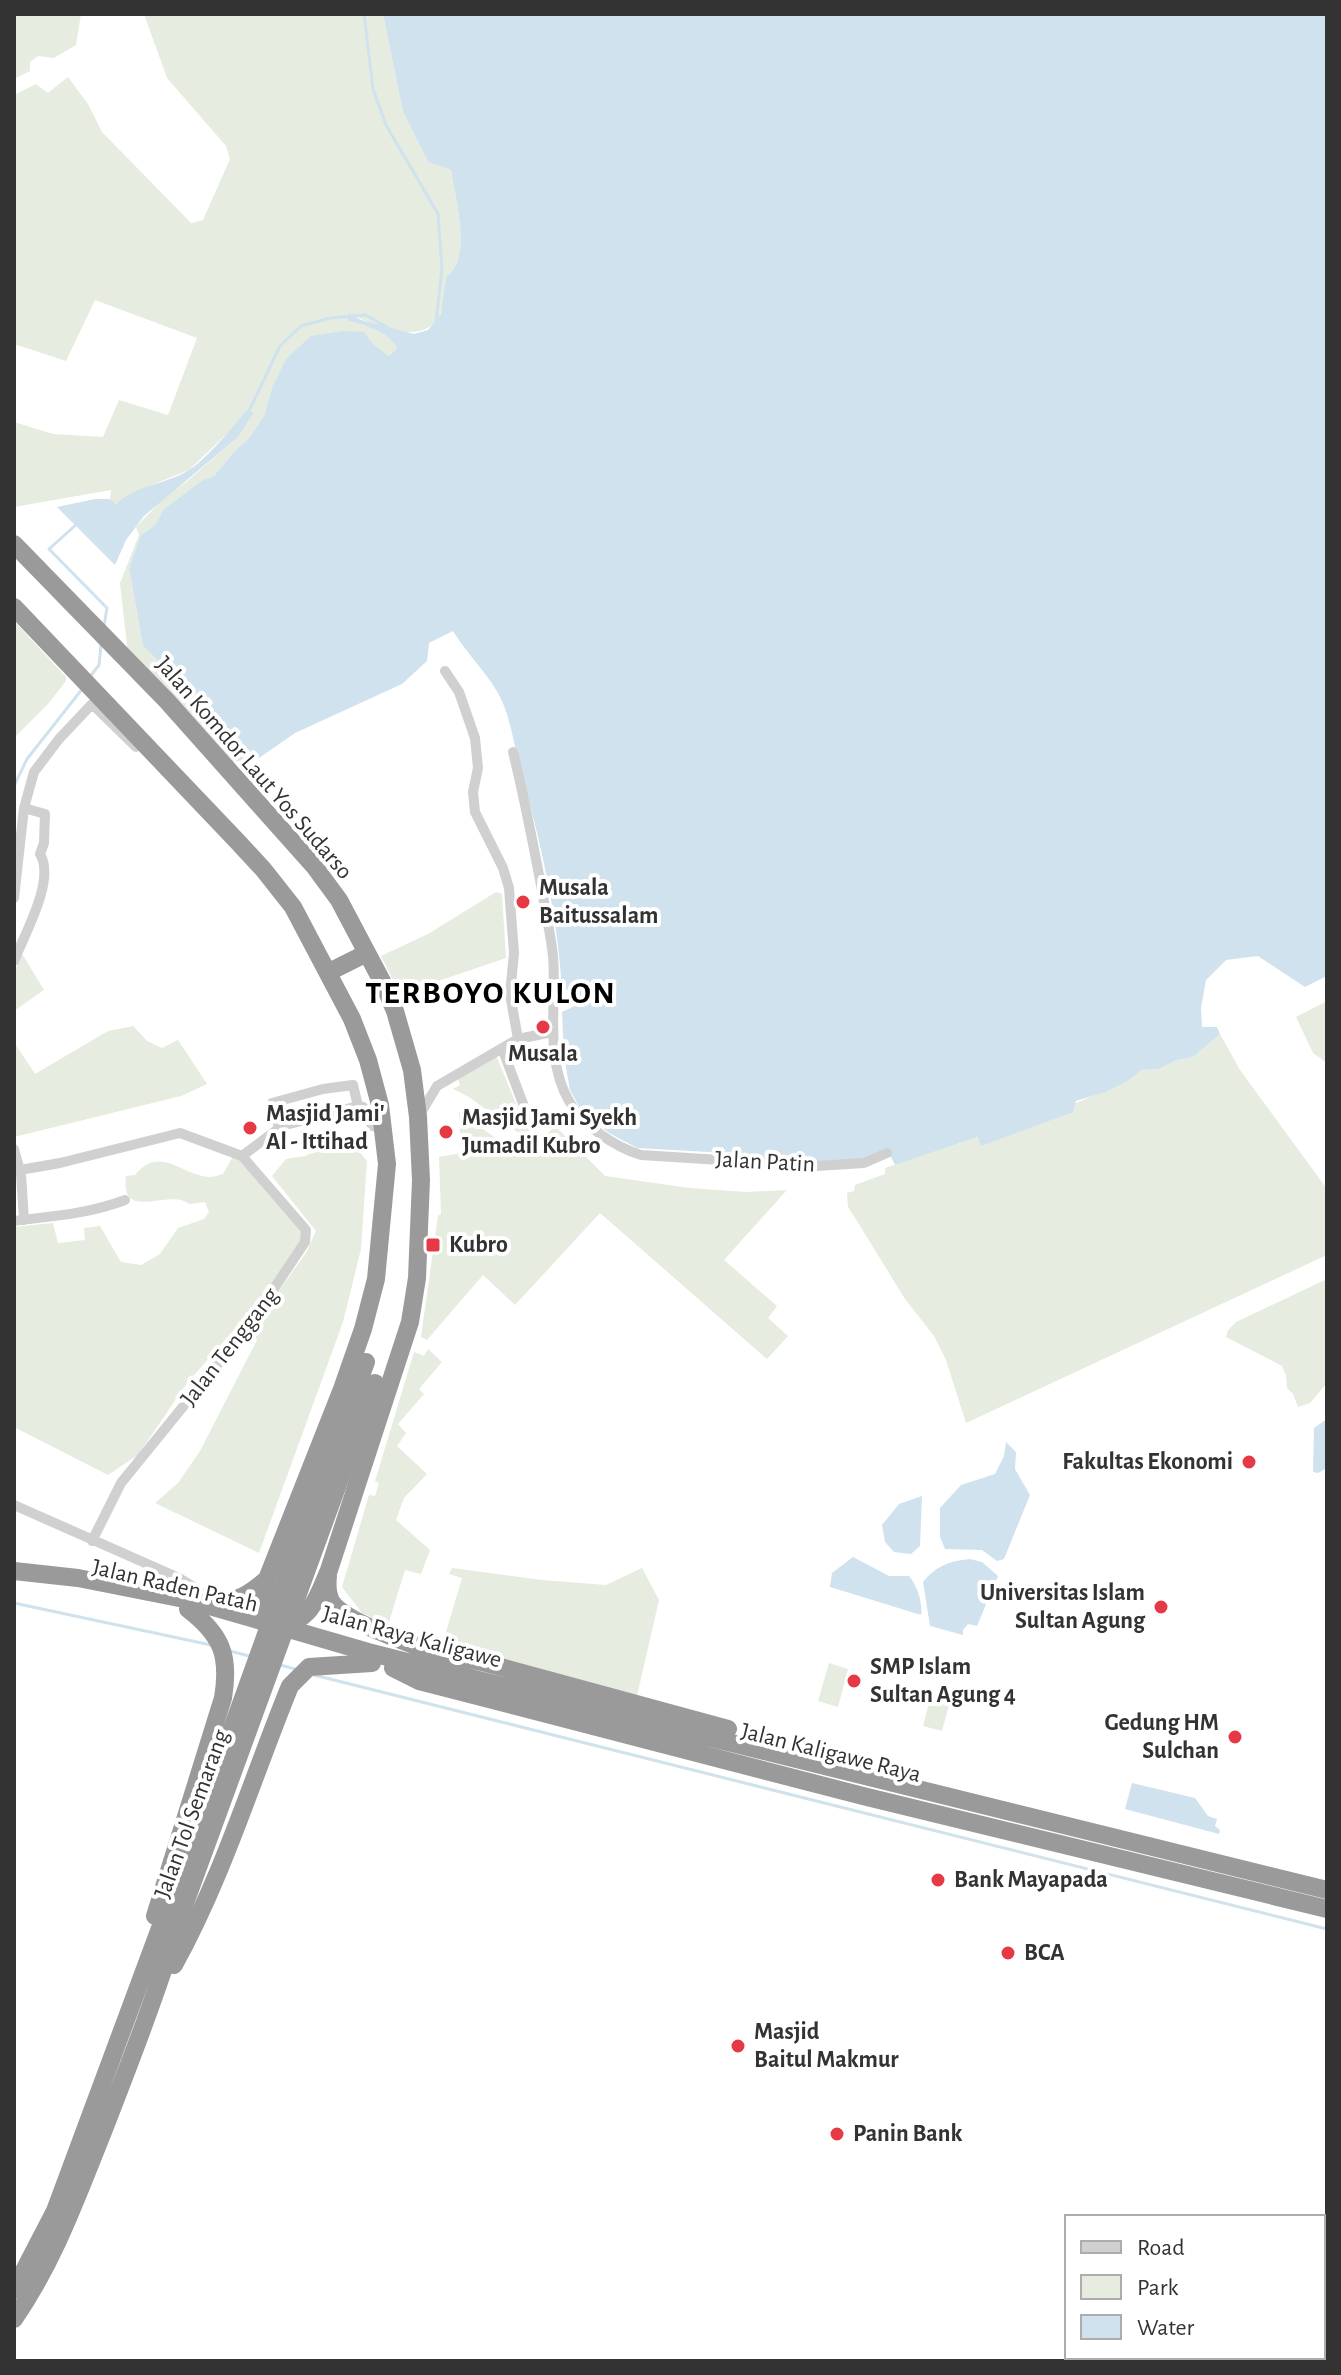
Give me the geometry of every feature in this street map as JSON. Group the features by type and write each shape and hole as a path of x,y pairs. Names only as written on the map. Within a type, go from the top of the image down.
{"highway":[{"name":"Jalan Komdor Laut Yos Sudarso","path":"14,544 167,701 314,866 339,900 395,1011 415,1085 421,1218 410,1322 329,1570 303,1618 294,1623 275,1625"},
{"path":"14,607 271,878 293,907 329,972 368,1060 384,1129 387,1164 381,1246 369,1306 342,1389 267,1579 266,1608 275,1625 322,1657 294,1681 234,1837 191,1935 155,1999"},
{"path":"329,972 367,953"},
{"name":"Jalan Tol Semarang","path":"21,2289 69,2217 155,1999 177,1905 366,1362 369,1306"},
{"name":"Jalan Tol Semarang","path":"14,2319 21,2289 55,2211 135,1993 177,1905 375,1383 410,1322"},
{"path":"329,1570 327,1591 337,1608 354,1620 537,1695"},
{"name":"Jalan Raden Patah","path":"14,1571 78,1578 275,1625"},
{"path":"185,1603 235,1602 267,1579"},
{"name":"Jalan Raden Patah","path":"14,1583 185,1603 322,1657"},
{"path":"135,1993 156,1911 223,1698 228,1670 211,1626 185,1603"},
{"path":"235,1623 275,1625"},
{"name":"Jalan Raya Kaligawe","path":"275,1625 537,1695"},
{"path":"425,1649 1255,1873 1327,1879"},
{"name":"Jalan Kaligawe Raya","path":"322,1657 372,1663 1327,1890"},
{"path":"393,1668 419,1681 863,1796 1327,1909"},
{"name":"Jalan Kaligawe Raya","path":"537,1695 1255,1873 1327,1901"}],"street":[{"path":"445,671 468,713 477,752 478,768 473,792 475,812 503,868 509,888 514,953 510,994 518,1039"},
{"path":"14,898 24,808 34,772 92,704 166,779 183,793 191,793"},
{"path":"418,1117 437,1086 518,1039 552,1032 555,988 549,923 513,752"},
{"path":"14,961 42,892 44,860 40,854 44,843 45,814 24,808"},
{"name":"Jalan Patin","path":"552,1032 562,1087 569,1102 584,1120 618,1146 641,1155 767,1162 796,1167 864,1163 887,1153"},
{"path":"502,1048 528,1117"},
{"path":"279,1128 272,1103 293,1097 353,1085 358,1106"},
{"path":"415,1085 437,1086"},
{"path":"17,1171 180,1133 242,1156 279,1128 358,1106 363,1107 372,1126 384,1129"},
{"path":"14,1149 19,1220 48,1219 125,1200"},
{"name":"Jalan Tenggang","path":"92,1541 121,1483 251,1323 305,1242 306,1230 242,1156"},
{"path":"14,1505 179,1578 211,1602"},
{"path":"179,1578 185,1603"}],"green space":[{"path":"14,14 81,14 76,45 54,58 38,56 30,62 30,71 14,79"},
{"path":"144,14 383,14 403,112 428,162 451,170 460,227 459,257 446,277 442,311 432,325 422,330 397,331 348,313 349,321 383,333 397,348 389,356 373,344 272,388 264,416 249,438 214,476 201,481 164,509 155,525 141,535 129,568 143,646 165,667 218,730 245,749 230,762 128,654 120,583 139,535 136,527 165,497 237,438 245,411 234,427 189,470 139,490 115,504 110,499 111,490 14,507 14,422 53,434 103,437 119,400 168,415 197,338 95,300 66,361 14,344 14,95 36,84 48,93 68,77 88,104 102,132 191,223 203,220 230,159 226,146 167,78"},
{"path":"14,621 66,677 66,681 14,738"},
{"path":"496,892 502,894 506,958 400,994 381,956 428,934"},
{"path":"21,952 44,990 14,1011 14,976"},
{"path":"1327,1001 1327,1063 1313,1053 1296,1017"},
{"path":"133,1026 147,1041 162,1048 178,1040 207,1084 181,1096 14,1137 14,1042 35,1074 108,1031"},
{"path":"1220,1034 1240,1070 1327,1189 1327,1255 966,1423 946,1360 934,1336 905,1299 848,1207 847,1193 854,1191 855,1185 885,1174 885,1168 979,1137 981,1145 1131,1079 1141,1070 1159,1069 1177,1060 1193,1057"},
{"path":"496,1055 523,1121 536,1139 532,1143 469,1097 453,1089 460,1085 457,1077"},
{"path":"459,1112 521,1156 536,1146 555,1126 605,1176 690,1188 746,1192 787,1190 724,1260 777,1306 768,1318 788,1336 767,1359 600,1213 515,1305 483,1275 427,1340 421,1337 438,1216 441,1214 439,1157 461,1153"},
{"path":"349,1139 367,1161 361,1249 343,1322 259,1553 155,1503 178,1483 200,1451 257,1340 252,1328 306,1253 316,1231 272,1176 286,1159 305,1156"},
{"path":"232,1158 249,1159 306,1233 273,1286 187,1383 138,1455 108,1475 14,1427 14,1227 53,1223 58,1243 85,1240 84,1228 100,1226 121,1262 141,1265 160,1254 178,1228 204,1219 209,1212 205,1202 189,1204 170,1199 148,1202 131,1198 126,1190 126,1176 135,1175 153,1162 162,1162 213,1177 223,1174"},
{"path":"1327,1279 1327,1383 1310,1403 1298,1407 1287,1388 1282,1366 1226,1337 1236,1322"},
{"path":"428,1349 442,1362 419,1389 424,1394 398,1424 406,1433 397,1446 427,1474 404,1498 396,1520 430,1550 421,1574 405,1570 388,1625 362,1613 342,1587 369,1495 375,1496 379,1483 375,1481 414,1352 424,1356"},
{"path":"452,1568 606,1585 642,1568 659,1600 637,1696 449,1643 452,1634 446,1632 462,1578 449,1574"},
{"path":"829,1663 848,1669 838,1707 818,1701"},
{"path":"932,1691 951,1697 942,1731 923,1726"}],"water":[{"path":"383,14 1327,14 1327,976 1305,987 1258,956 1226,960 1206,980 1201,1008 1202,1027 1217,1027 1220,1034 1193,1057 1177,1060 1159,1069 1141,1070 1131,1079 1105,1092 1076,1101 1073,1112 981,1146 978,1137 895,1165 888,1151 850,1163 778,1161 727,1153 637,1148 609,1133 581,1110 570,1090 564,1056 562,1012 579,1004 576,988 562,991 557,934 547,878 510,725 497,692 453,631 429,643 427,661 402,684 295,733 259,758 230,762 245,749 218,730 165,667 143,646 129,568 141,535 155,525 164,509 201,481 214,476 249,438 264,416 272,388 286,359 311,336 344,331 364,332 373,344 389,356 397,348 393,342 376,330 348,321 348,313 361,320 414,334 428,330 441,314 446,277 459,257 461,243 451,170 428,162 403,112"},
{"path":"245,411 254,412 237,438 144,516 126,540 115,565 57,507 95,499 110,499 116,504 132,493 180,475 210,452"},
{"path":"1327,1419 1327,1468 1313,1472 1314,1428"},
{"path":"1006,1442 1016,1452 1015,1469 1030,1495 1004,1559 997,1561 982,1550 945,1549 940,1537 940,1508 961,1485 995,1474 1004,1456"},
{"path":"922,1496 920,1546 911,1554 894,1552 885,1542 882,1525 899,1504"},
{"path":"853,1557 889,1576 909,1576 919,1594 921,1615 830,1587 832,1573"},
{"path":"970,1559 982,1562 998,1576 977,1626 968,1624 963,1635 930,1626 923,1582 944,1565"},
{"path":"1132,1783 1195,1798 1208,1816 1217,1819 1215,1826 1220,1830 1219,1834 1125,1809"}],"waterway":[{"path":"364,14 373,89 386,125 438,214 442,268 436,323"},
{"path":"247,415 280,346 301,326 330,318 366,315 390,329"},
{"path":"78,523 49,549 107,608 104,626"},
{"path":"89,678 99,665 101,645"},
{"path":"14,786 27,759 83,688"},
{"path":"14,1603 211,1645"},
{"path":"230,1651 249,1656"},
{"path":"280,1665 295,1669"},
{"path":"314,1675 1327,1929"}],"place":[{"name":"Musala Baitussalam","path":"523,902"},
{"name":"Musala","path":"543,1027"},
{"name":"Masjid Jami' Al - Ittihad","path":"250,1128"},
{"name":"Masjid Jami Syekh Jumadil Kubro","path":"446,1132"},
{"name":"Kubro","path":"433,1245"},
{"name":"Fakultas Ekonomi","path":"1249,1462"},
{"name":"Universitas Islam Sultan Agung","path":"1161,1607"},
{"name":"SMP Islam Sultan Agung 4","path":"854,1681"},
{"name":"Gedung HM Sulchan","path":"1235,1737"},
{"name":"Bank Mayapada","path":"938,1880"},
{"name":"BCA","path":"1008,1953"},
{"name":"Masjid Baitul Makmur","path":"738,2046"},
{"name":"Panin Bank","path":"837,2134"}],"district":[{"name":"TERBOYO KULON","path":"491,993"}]}
